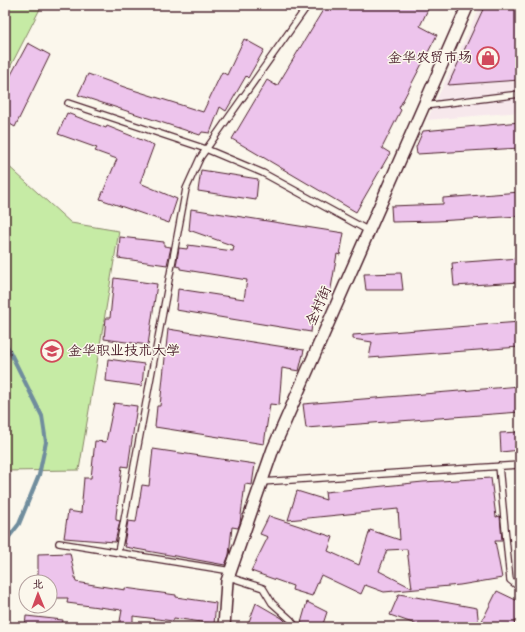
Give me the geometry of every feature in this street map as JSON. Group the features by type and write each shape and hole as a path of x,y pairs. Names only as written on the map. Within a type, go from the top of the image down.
{"street":[{"name":"全村街","path":"224,627 230,574 273,449 468,5"}],"lane":[{"path":"118,552 186,189 200,158 308,5"},
{"path":"423,106 520,94"},
{"path":"68,103 206,149 263,172 369,231"},
{"path":"261,482 520,465"},
{"path":"499,466 510,580 520,588"},
{"path":"59,543 118,552 230,574 263,588 272,603 291,620 296,627"},
{"path":"517,627 520,620"}],"shaded area":[{"name":"金华农贸市场","path":"481,5 520,5 520,112 427,120"}],"green space":[{"path":"5,5 42,5 5,77"},
{"name":"金华职业技术大学","path":"5,163 71,223 119,231 79,470 5,471"}],"building":[{"path":"326,5 430,5 420,26 437,35 399,108 401,110 382,148 390,153 356,212 232,139 267,80 277,86"},
{"path":"485,5 520,5 520,80 448,85"},
{"path":"244,39 264,50 248,78 246,76 226,111 220,107 210,133 202,132 200,135 78,95 88,74 203,112 222,72 227,75"},
{"path":"28,43 50,55 15,127 5,121 5,86"},
{"path":"67,113 106,128 107,126 154,145 140,183 177,199 169,223 100,199 117,159 95,151 97,148 58,134"},
{"path":"520,122 520,148 417,154 416,147 423,131"},
{"path":"201,170 258,179 256,200 198,191"},
{"path":"520,192 520,216 392,222 391,206 443,204 443,198"},
{"path":"191,209 344,233 340,255 337,254 330,294 317,292 311,332 176,310 178,289 244,299 247,280 180,269 180,267 176,266 179,248 187,249 188,245 233,251 234,246 189,230"},
{"path":"120,237 164,242 164,246 171,247 167,265 118,258"},
{"path":"520,258 520,282 454,286 452,263"},
{"path":"401,273 403,290 366,290 364,274"},
{"path":"114,278 157,284 148,345 104,339 106,318 110,318"},
{"path":"520,322 520,347 369,358 372,342 353,339 353,335"},
{"path":"168,329 304,350 299,371 282,368 279,405 270,404 264,444 155,427 157,406 160,406"},
{"path":"108,359 144,364 142,386 106,381"},
{"path":"520,386 520,412 306,428 303,404"},
{"path":"114,403 137,406 128,467 122,466 116,516 116,520 120,521 115,542 64,538 68,511 81,513 84,478 91,478 95,441 106,442"},
{"path":"520,432 520,450 501,452 500,433"},
{"path":"153,449 255,464 252,485 245,484 240,523 238,528 232,527 229,555 225,565 125,547 126,544 124,544 128,521 136,522 142,485 149,486"},
{"path":"491,478 496,517 500,516 502,541 495,541 502,578 460,585 384,592 365,585 361,594 321,575 312,596 292,590 293,586 251,571 268,537 260,534 269,516 333,537 328,551 359,565 370,530 400,540 398,509 288,520 297,491 326,500 325,492 423,482","holes":["407,549 412,588 379,571 387,550"]},
{"path":"70,553 76,582 125,590 125,588 176,595 176,597 216,603 214,624 174,618 173,621 133,616 133,627 119,627 122,610 67,603 68,598 58,598 58,574 38,574 38,554"},
{"path":"497,591 520,602 520,611 513,627 479,627"},
{"path":"399,594 477,608 479,627 435,627 418,625 390,615"},
{"path":"307,602 327,612 322,627 311,627 301,623"},
{"path":"256,603 282,618 291,627 247,627"},
{"path":"26,616 63,620 62,627 25,627"}],"waterway":[{"path":"5,342 42,416 46,442 39,475 19,524 5,542"}],"place":[{"name":"金华农贸市场","path":"488,58"},
{"name":"金华职业技术大学","path":"52,351"}]}
